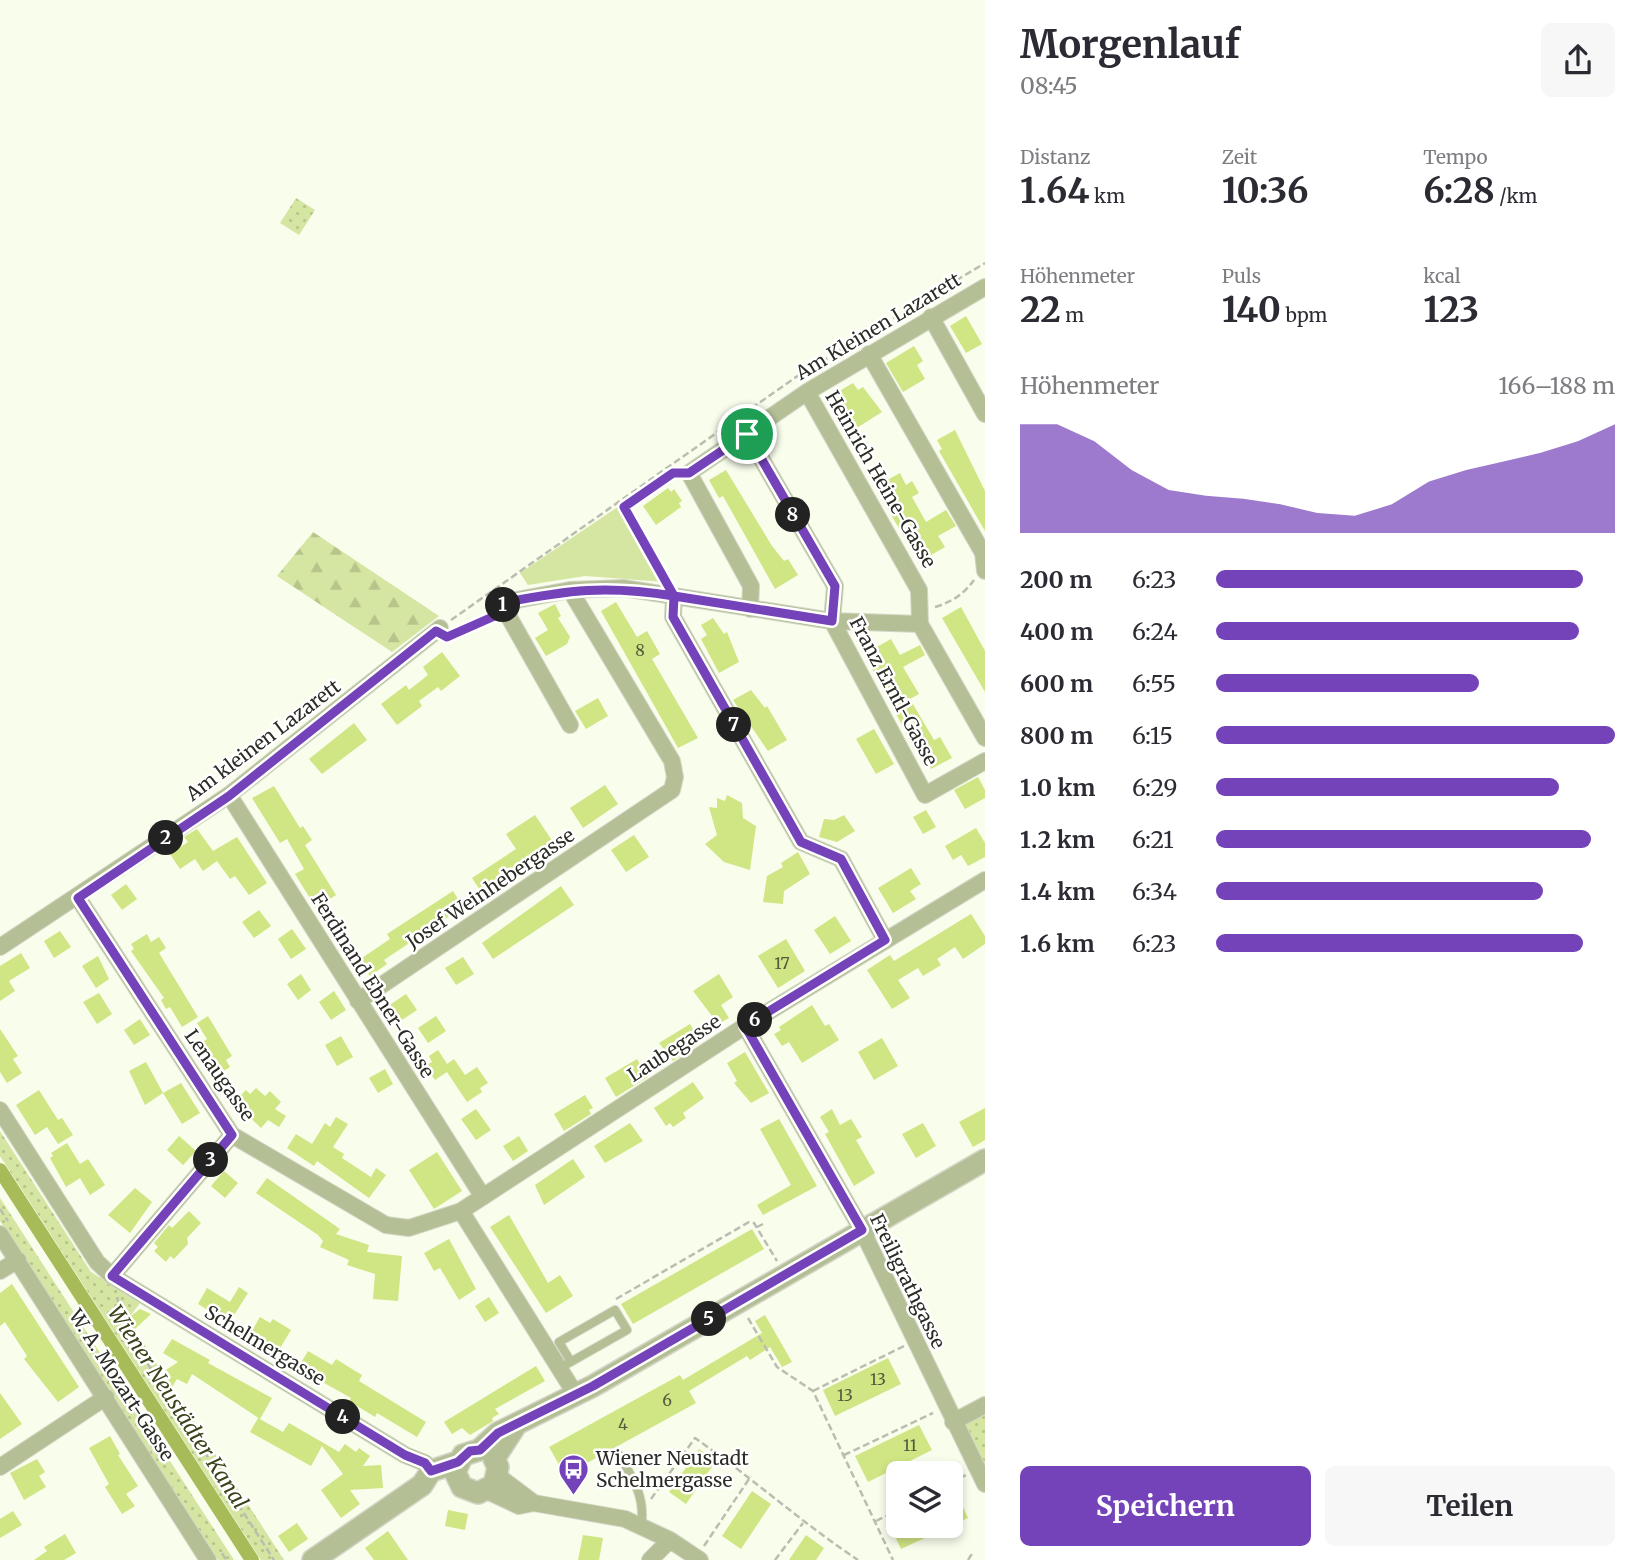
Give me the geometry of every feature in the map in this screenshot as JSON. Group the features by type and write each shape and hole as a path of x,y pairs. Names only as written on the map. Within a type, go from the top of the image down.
{"street":[{"name":"Am Kleinen Lazarett","path":"689,473 807,392 985,287"},
{"path":"931,317 985,414"},
{"path":"869,354 983,553 985,569"},
{"name":"Heinrich Heine-Gasse","path":"807,392 919,590 921,617 985,738"},
{"name":"Franz Erntl-Gasse","path":"747,434 835,586 832,621 925,795 985,761"},
{"path":"689,473 751,586 750,609"},
{"path":"570,725 504,607 570,590 623,588 832,621 921,617"},
{"name":"Josef Weinhebergasse","path":"358,1001 672,789 676,777 672,761 570,590"},
{"path":"674,596 673,617 801,842 841,859 885,940"},
{"name":"Am kleinen Lazarett","path":"0,947 229,796 438,630"},
{"name":"Ferdinand Ebner-Gasse","path":"229,796 484,1197"},
{"name":"Laubegasse","path":"461,1211 745,1026 985,880"},
{"name":"Lenaugasse","path":"78,898 232,1135 386,1225 409,1228 461,1211"},
{"name":"Freiligrathgasse","path":"745,1026 862,1230 985,1484"},
{"name":"Schelmergasse","path":"0,1110 97,1262 112,1276 405,1455 426,1478"},
{"path":"112,1276 232,1135"},
{"path":"458,1471 469,1492 490,1469 498,1433 514,1428 576,1395 985,1160"},
{"path":"461,1211 565,1365 576,1395"},
{"name":"W. A. Mozart-Gasse","path":"0,1234 208,1560"},
{"path":"0,1271 18,1260"},
{"path":"0,1467 106,1397"},
{"path":"954,1422 985,1405"},
{"path":"313,1560 426,1478 458,1471 470,1451 490,1469 519,1506 534,1503 625,1519 670,1540 698,1559"},
{"path":"650,1560 670,1540"}],"lane":[{"path":"615,1310 627,1330 565,1365 559,1342 615,1310"},
{"path":"618,1453 635,1481 644,1507 641,1527"}],"path":[{"path":"674,596 624,507 673,473 689,473"},
{"path":"623,498 628,505"},
{"path":"921,617 967,591 985,569"},
{"path":"438,630 447,637 504,607"},
{"path":"615,1310 612,1302 749,1222 757,1227 785,1275"},
{"path":"757,1227 763,1224"},
{"path":"112,1276 124,1327 274,1560"},
{"path":"738,1302 777,1367 813,1391 893,1560"},
{"path":"813,1391 914,1341"},
{"path":"844,1455 946,1407"},
{"path":"644,1507 695,1438 751,1476 803,1523 858,1560"},
{"path":"698,1559 751,1476"},
{"path":"876,1521 886,1516"},
{"path":"775,1560 803,1523"},
{"path":"968,1560 973,1552"}],"green space":[{"path":"296,198 315,210 299,235 280,223"},
{"path":"619,506 664,582 585,576 528,585 520,573"},
{"path":"313,532 439,616 392,652 277,576"},
{"path":"0,1131 91,1272 140,1303 128,1319 284,1560 261,1560 0,1156"},
{"path":"0,1198 234,1560 218,1560 0,1221"},
{"path":"985,1414 985,1467 964,1426"}],"building":[{"path":"966,316 982,344 966,353 950,326"},
{"path":"914,346 923,361 917,365 925,379 903,392 886,363"},
{"path":"853,383 858,390 863,387 882,412 855,429 831,396"},
{"path":"955,430 985,491 985,531 939,451 942,449 937,440"},
{"path":"726,470 772,546 784,561 788,559 798,575 775,589 723,496 719,498 709,480"},
{"path":"900,473 906,485 912,481 919,493 912,497 926,522 946,510 956,526 938,536 945,547 919,562 881,498 886,496 880,484"},
{"path":"668,488 671,492 674,489 682,501 679,503 681,507 656,525 643,506"},
{"path":"616,602 637,637 647,631 660,654 652,659 698,738 678,748 601,611"},
{"path":"555,604 561,616 558,618 570,637 567,644 546,656 535,638 548,630 538,613"},
{"path":"961,607 985,651 985,692 942,618"},
{"path":"713,618 724,634 727,632 739,662 719,673 701,639 707,635 701,625"},
{"path":"891,639 900,655 920,645 925,655 903,667 919,694 910,699 934,740 940,737 952,758 931,769 914,738 910,740 864,654"},
{"path":"442,652 460,676 441,691 438,687 419,701 422,706 397,725 381,704 406,685 409,690 428,675 423,667"},
{"path":"751,690 765,708 767,706 787,740 768,751 733,700"},
{"path":"598,698 608,716 586,729 575,711"},
{"path":"354,723 367,740 322,774 309,759"},
{"path":"874,729 894,764 876,774 856,739"},
{"path":"978,777 985,790 985,798 965,809 954,790"},
{"path":"605,785 618,804 583,828 570,808"},
{"path":"274,786 300,828 303,826 312,840 305,845 336,895 316,908 295,874 304,869 287,839 280,843 252,798"},
{"path":"727,795 742,803 743,818 756,826 750,870 724,862 705,844 717,835 709,807 717,808 717,798 725,801"},
{"path":"926,810 936,827 923,834 913,817"},
{"path":"535,815 553,842 511,870 514,874 497,886 499,890 486,899 472,878 516,849 506,834"},
{"path":"844,815 855,831 837,842 819,837 824,819 834,820"},
{"path":"976,828 985,843 985,857 968,866 961,855 953,860 945,846"},
{"path":"197,829 213,851 237,837 267,883 249,895 235,876 230,879 217,861 203,871 195,859 180,869 170,854 188,842 184,837"},
{"path":"634,835 649,857 626,872 611,850"},
{"path":"798,852 810,874 784,891 783,904 763,902 767,876 783,867 781,863"},
{"path":"911,868 921,884 910,891 916,899 893,913 878,888"},
{"path":"126,884 137,899 122,910 111,895"},
{"path":"561,886 574,905 493,959 482,943"},
{"path":"453,891 463,907 384,960 387,964 370,976 359,960 390,939 387,934"},
{"path":"259,910 271,926 254,938 242,922"},
{"path":"971,914 985,936 985,944 963,959 955,947 937,959 941,965 923,976 918,968 898,980 910,998 892,1009 867,970 890,955 894,961"},
{"path":"835,916 851,941 830,954 814,930"},
{"path":"292,929 306,949 291,959 278,939"},
{"path":"60,931 71,947 54,958 44,941"},
{"path":"147,934 151,942 159,937 166,948 159,953 198,1017 182,1027 170,1007 166,1009 161,1000 164,998 131,951 134,949 131,944"},
{"path":"786,939 805,971 778,988 758,956"},
{"path":"21,953 30,968 9,981 15,991 0,1001 0,966"},
{"path":"98,956 109,979 96,988 82,966"},
{"path":"463,957 474,974 456,985 445,968"},
{"path":"301,974 311,990 298,1000 287,984"},
{"path":"719,974 733,997 721,1005 729,1018 718,1024 693,991"},
{"path":"334,991 346,1010 331,1020 319,1002"},
{"path":"99,993 112,1014 97,1024 83,1002"},
{"path":"406,994 417,1010 399,1022 388,1006"},
{"path":"812,1005 825,1026 829,1024 839,1040 802,1063 789,1042 782,1046 774,1034 781,1030 779,1027"},
{"path":"208,1016 232,1056 226,1060 230,1067 214,1077 196,1046 207,1039 197,1023"},
{"path":"436,1016 446,1031 428,1043 418,1028"},
{"path":"140,1019 150,1035 134,1045 124,1030"},
{"path":"690,1024 699,1039 698,1044 673,1061 659,1043"},
{"path":"0,1029 18,1056 13,1059 22,1073 7,1083 0,1072"},
{"path":"341,1036 353,1057 337,1066 325,1045"},
{"path":"882,1038 898,1066 874,1080 858,1052"},
{"path":"438,1050 447,1064 454,1059 465,1075 477,1067 488,1083 480,1088 482,1092 467,1102 447,1072 435,1080 425,1066 432,1062 429,1056"},
{"path":"745,1052 769,1093 751,1103 734,1083 737,1081 727,1063"},
{"path":"637,1059 648,1077 616,1097 605,1078"},
{"path":"146,1062 163,1093 145,1105 129,1071"},
{"path":"385,1069 393,1084 378,1093 369,1078"},
{"path":"693,1082 704,1098 683,1113 686,1118 673,1127 670,1123 666,1126 654,1108"},
{"path":"181,1083 200,1113 182,1124 163,1093"},
{"path":"256,1088 265,1096 270,1091 281,1102 275,1109 286,1116 279,1127 268,1120 261,1128 234,1102 246,1090 250,1094"},
{"path":"39,1090 58,1120 62,1118 73,1135 58,1144 47,1127 35,1135 16,1105"},
{"path":"585,1095 593,1108 589,1110 591,1114 564,1131 554,1114"},
{"path":"985,1108 985,1140 973,1147 959,1122"},
{"path":"476,1109 491,1130 476,1140 461,1119"},
{"path":"832,1109 840,1125 851,1119 862,1137 856,1140 875,1173 854,1186 825,1134 829,1132 820,1117"},
{"path":"336,1117 348,1124 333,1147 344,1154 342,1158 371,1177 376,1168 386,1175 369,1198 317,1161 314,1166 287,1148 296,1134 312,1144 325,1123 330,1127"},
{"path":"779,1119 817,1186 763,1215 757,1205 791,1185 760,1129"},
{"path":"630,1123 643,1141 605,1163 594,1146"},
{"path":"923,1123 936,1146 916,1158 902,1134"},
{"path":"179,1136 196,1151 183,1165 167,1150"},
{"path":"519,1136 528,1151 513,1161 503,1146"},
{"path":"67,1143 80,1164 88,1159 105,1185 90,1195 80,1178 66,1187 50,1158 53,1156 51,1153"},
{"path":"437,1152 462,1191 434,1209 409,1170"},
{"path":"573,1159 585,1177 544,1205 535,1185"},
{"path":"224,1171 238,1183 225,1198 211,1186"},
{"path":"267,1178 340,1229 336,1234 369,1245 367,1252 402,1256 398,1301 373,1299 375,1274 347,1265 349,1260 320,1247 323,1241 318,1235 256,1193"},
{"path":"135,1188 152,1202 130,1233 108,1215"},
{"path":"189,1211 201,1223 187,1238 188,1244 174,1259 170,1256 166,1262 154,1251 158,1247 154,1243 169,1225 172,1228"},
{"path":"509,1215 548,1283 560,1275 573,1296 546,1313 490,1227"},
{"path":"752,1229 764,1249 633,1324 621,1304"},
{"path":"449,1239 476,1289 459,1300 440,1268 434,1271 424,1253"},
{"path":"12,1284 79,1387 58,1402 24,1359 27,1356 5,1322 0,1326 0,1293"},
{"path":"239,1287 248,1293 229,1323 198,1304 207,1288 230,1302"},
{"path":"489,1297 499,1313 485,1322 475,1306"},
{"path":"140,1309 151,1314 135,1329 127,1319"},
{"path":"765,1315 792,1362 782,1367 770,1347 750,1360 747,1356 689,1391 696,1403 565,1475 549,1447 680,1375 683,1380 762,1333 755,1321"},
{"path":"260,1317 270,1323 273,1319 291,1330 277,1353 249,1336"},
{"path":"172,1339 210,1360 208,1363 272,1398 260,1419 192,1374 187,1384 177,1379 172,1387 163,1372 178,1362 163,1353"},
{"path":"308,1351 332,1365 336,1359 362,1375 359,1381 426,1422 417,1437 377,1413 375,1417 349,1401 351,1398 303,1371 299,1366"},
{"path":"888,1358 901,1384 835,1416 823,1390"},
{"path":"536,1366 545,1381 495,1409 499,1414 492,1418 493,1421 470,1435 462,1428 452,1434 444,1422"},
{"path":"0,1393 22,1424 0,1439"},
{"path":"258,1418 283,1432 289,1423 339,1452 345,1444 356,1452 359,1448 370,1456 363,1466 381,1465 383,1488 350,1490 360,1504 341,1518 321,1490 343,1474 322,1446 311,1466 250,1432"},
{"path":"919,1425 932,1450 910,1461 886,1461 886,1473 868,1482 855,1456"},
{"path":"110,1436 120,1454 118,1455 138,1486 126,1494 135,1506 122,1514 105,1487 109,1484 89,1448"},
{"path":"699,1449 716,1461 686,1504 669,1492"},
{"path":"37,1459 45,1472 39,1476 46,1487 24,1500 10,1473"},
{"path":"752,1491 771,1504 741,1549 722,1536"},
{"path":"963,1507 968,1518 963,1520"},
{"path":"448,1510 468,1514 465,1530 445,1526"},
{"path":"13,1511 22,1525 0,1538 0,1519"},
{"path":"297,1523 308,1539 289,1552 278,1536"},
{"path":"388,1531 408,1560 374,1560 365,1548"},
{"path":"65,1534 76,1553 64,1560 34,1560 47,1551 44,1547"},
{"path":"583,1535 603,1538 599,1560 578,1560"},
{"path":"806,1535 824,1548 816,1560 789,1560"},
{"path":"896,1538 925,1538 901,1549"}],"waterway":[{"name":"Wiener Neustädter Kanal","path":"0,1170 252,1560"}],"place":[{"name":"Wiener Neustadt Schelmergasse","path":"573,1496"}],"route":[{"path":"747,434 689,473 673,473 624,507 674,596 623,588 570,590 502,603 506,611 480,620 447,637 436,631 229,796 78,898 232,1135 112,1276 405,1455 425,1463 431,1471 458,1462 470,1451 480,1450 498,1433 514,1428 593,1386 862,1230 745,1026 885,940 841,859 801,842 673,617 674,596 832,621 835,586 747,434"}]}
